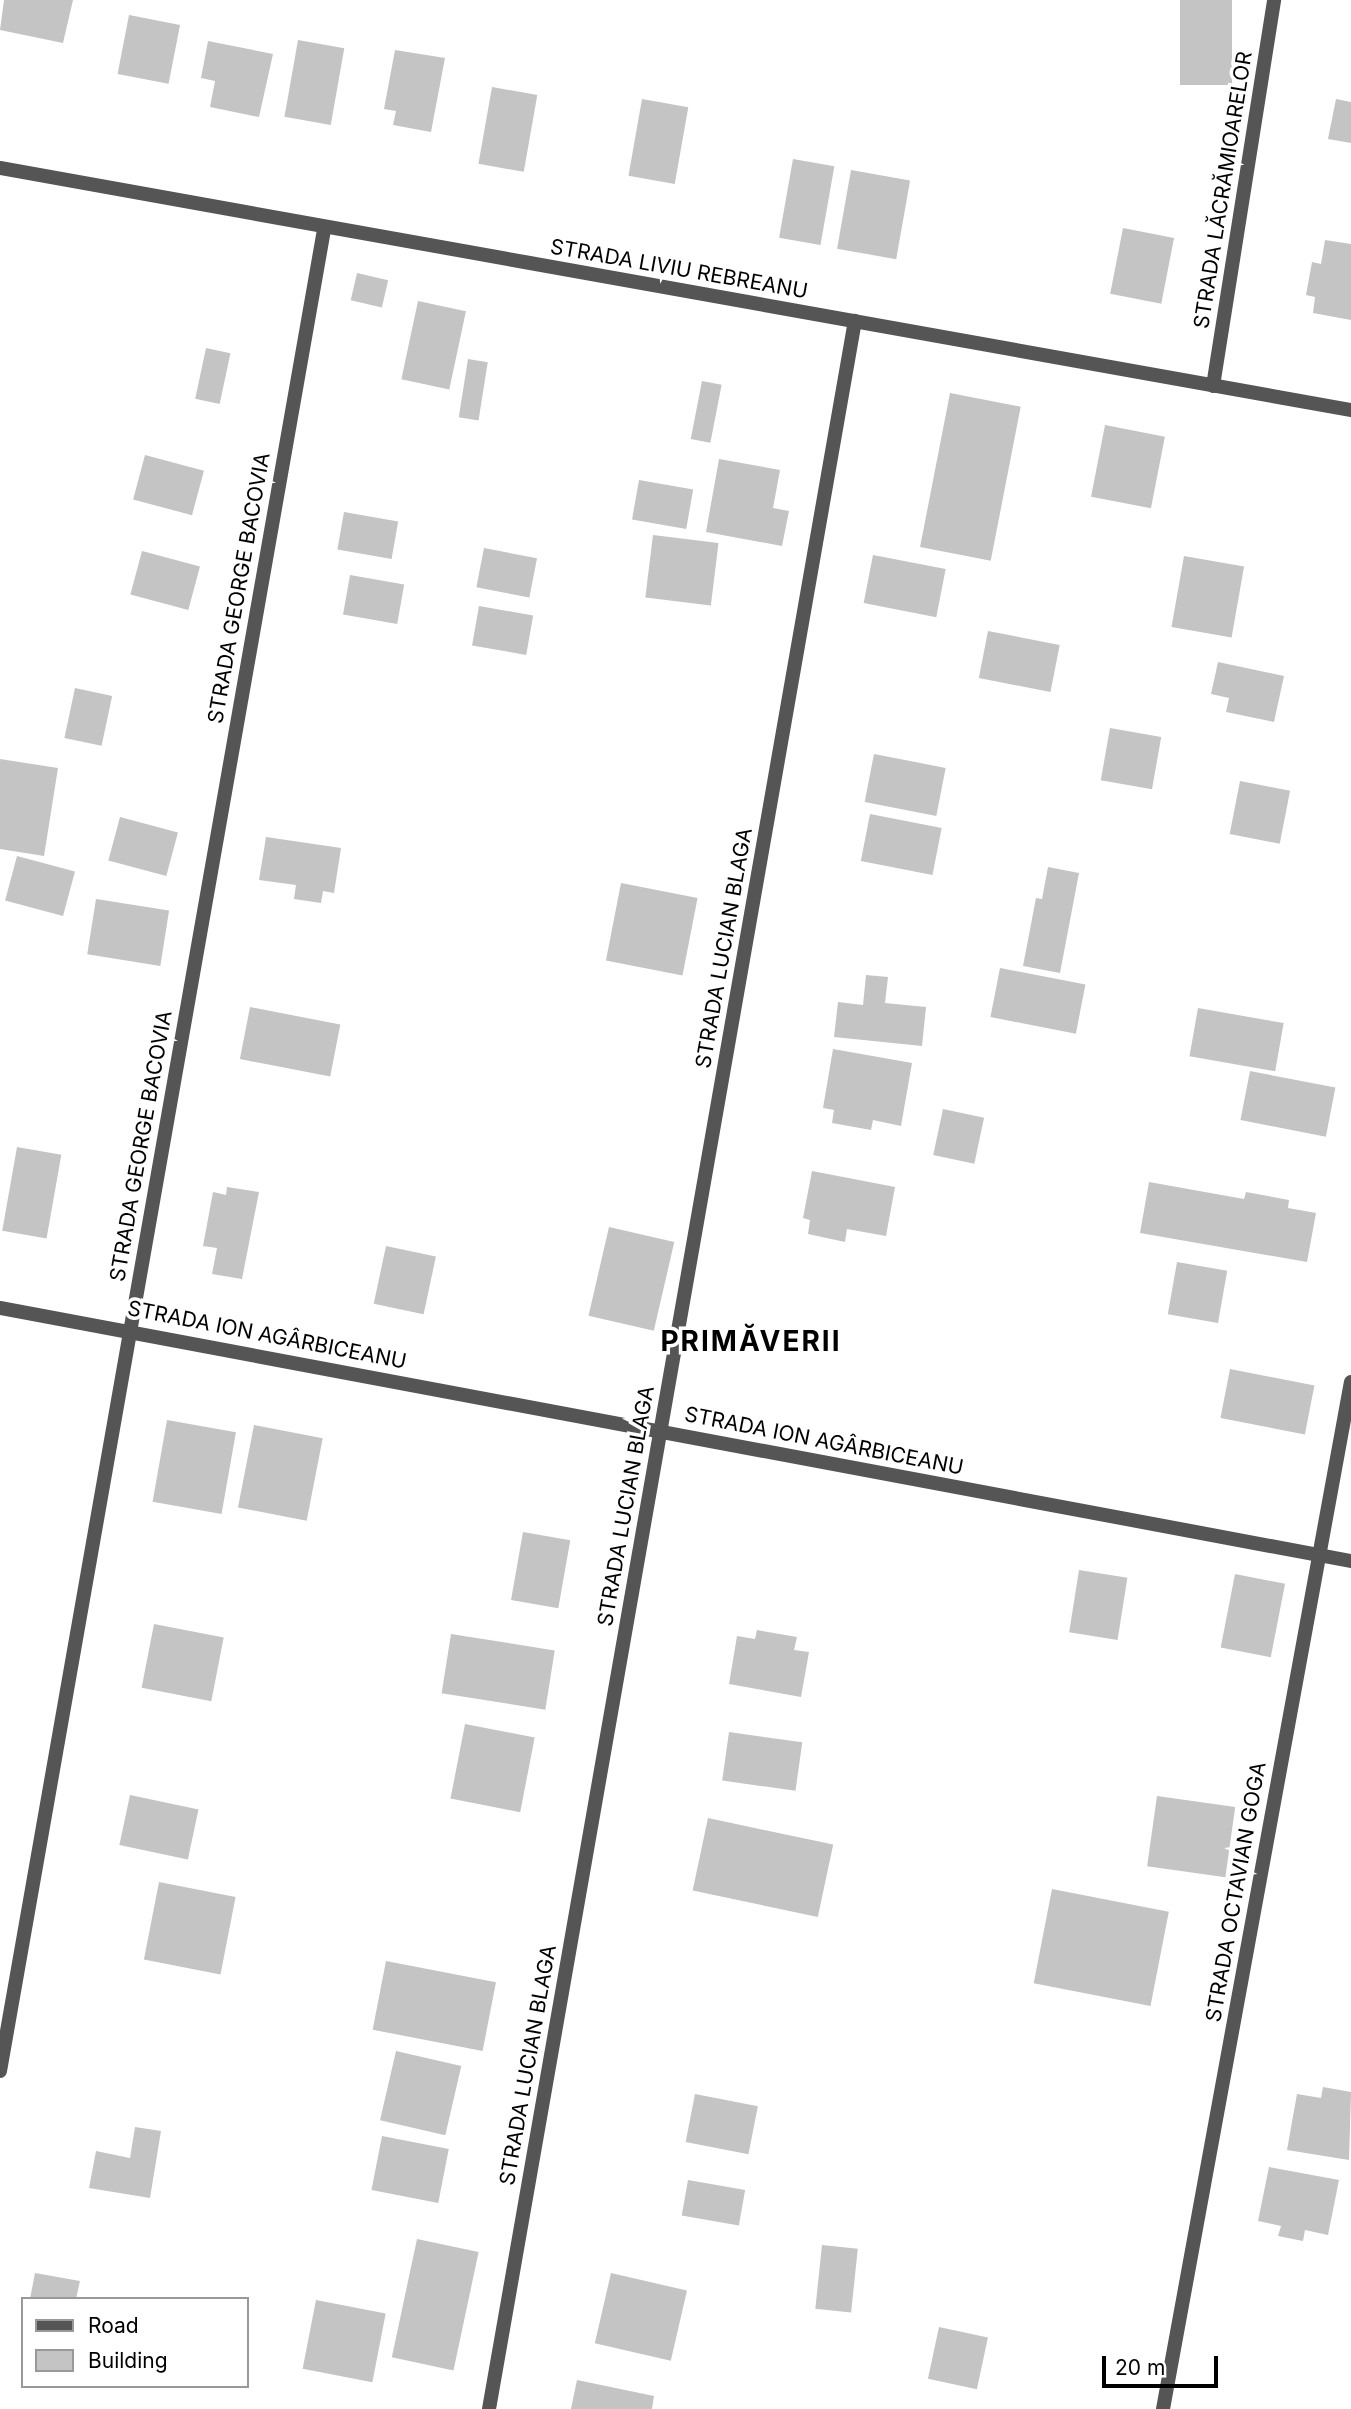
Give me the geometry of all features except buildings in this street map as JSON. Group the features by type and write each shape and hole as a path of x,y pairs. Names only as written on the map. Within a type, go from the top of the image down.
{"street":[{"name":"STRADA LĂCRĂMIOARELOR","path":"1213,386 1274,0"},
{"name":"STRADA LIVIU REBREANU","path":"0,168 324,229 1351,410"},
{"name":"STRADA GEORGE BACOVIA","path":"0,2071 324,229"},
{"name":"STRADA LUCIAN BLAGA","path":"489,2409 855,321"},
{"name":"STRADA ION AGÂRBICEANU","path":"0,1308 1351,1561"},
{"name":"STRADA OCTAVIAN GOGA","path":"1163,2409 1351,1382"}],"district":[{"name":"PRIMĂVERII","path":"751,1341"}]}
